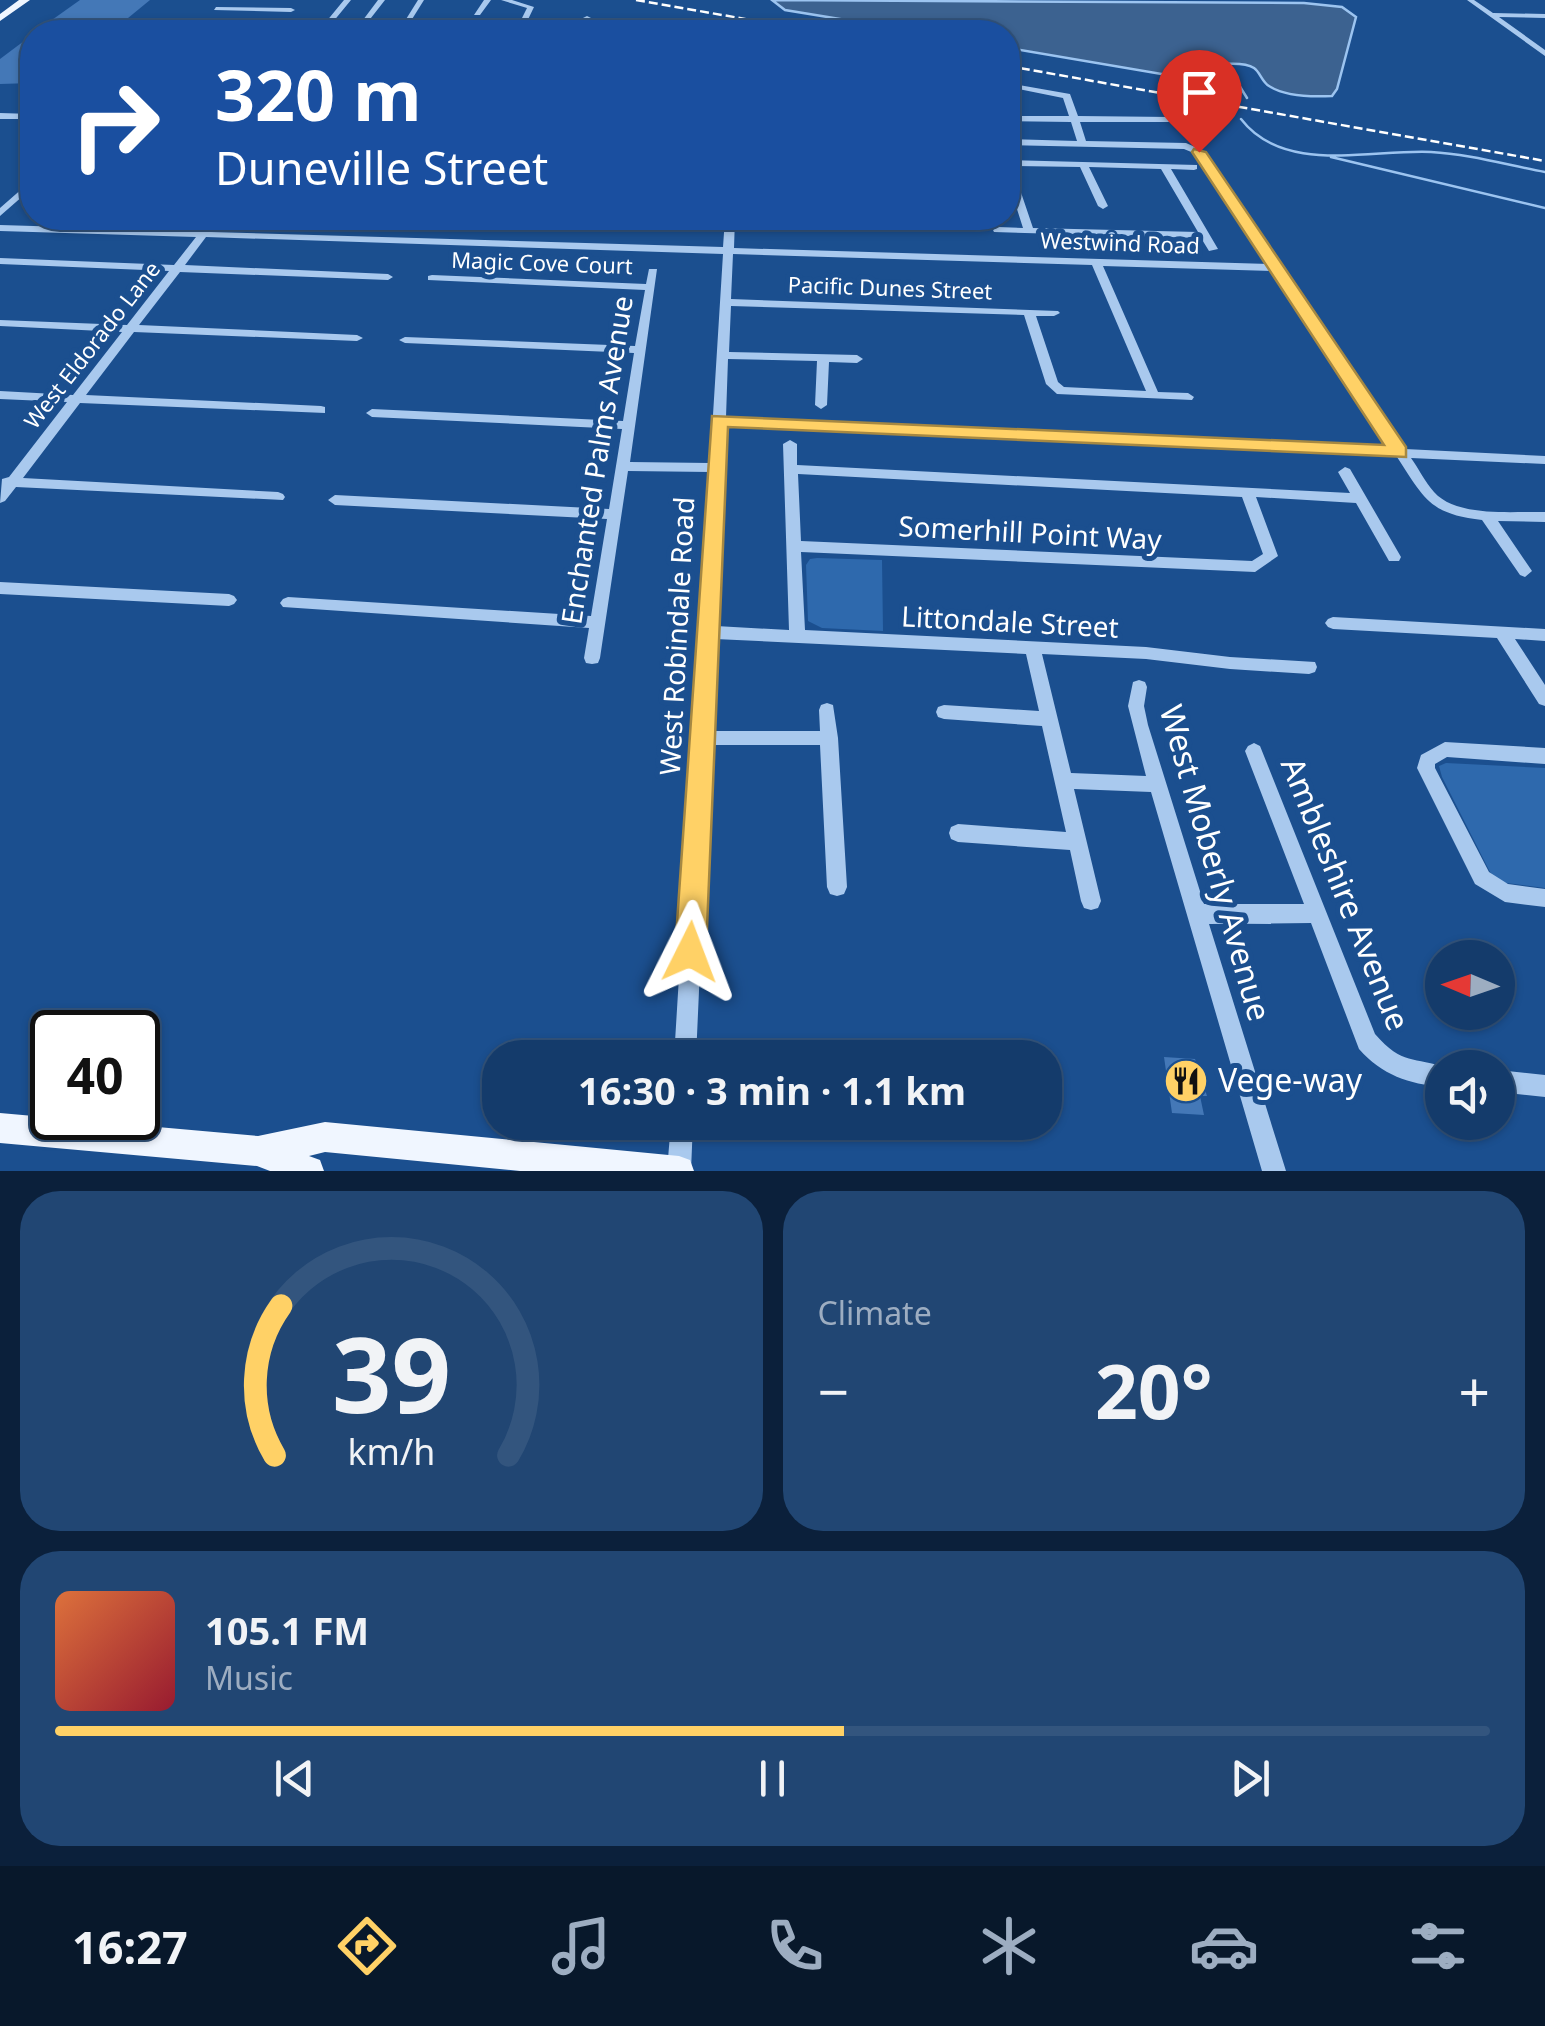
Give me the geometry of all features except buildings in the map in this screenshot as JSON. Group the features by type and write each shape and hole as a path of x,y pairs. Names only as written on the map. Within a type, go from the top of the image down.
{"main road":[{"path":"0,10 14,0"},
{"path":"0,18 26,0"},
{"path":"0,1128 258,1151 309,1171"},
{"path":"258,1151 325,1137 679,1171"}],"street":[{"path":"204,20 226,0"},
{"path":"284,18 300,0"},
{"path":"331,20 348,0"},
{"path":"478,13 488,0"},
{"path":"504,0 530,5 524,20"},
{"path":"1470,0 1545,54"},
{"path":"216,10 291,10"},
{"path":"1490,15 1545,16"},
{"path":"1020,87 1064,94 1084,145"},
{"path":"1020,119 1168,119"},
{"path":"1020,142 1192,148 1202,155 1431,498 1444,508 1545,517"},
{"path":"1083,164 1102,206"},
{"path":"1020,166 1194,167"},
{"path":"1164,166 1213,249"},
{"path":"0,213 20,194"},
{"path":"1020,203 1029,230"},
{"name":"Westwind Road","path":"64,230 1280,268"},
{"name":"West Eldorado Lane","path":"0,498 6,482 76,399 206,230"},
{"name":"West Robindale Road","path":"686,1040 729,230"},
{"path":"998,230 1205,236"},
{"path":"0,261 388,277"},
{"path":"1096,262 1154,396"},
{"name":"Enchanted Palms Avenue","path":"592,658 653,271"},
{"name":"Magic Cove Court","path":"432,278 650,287"},
{"name":"Pacific Dunes Street","path":"726,302 1054,313"},
{"path":"1029,312 1052,384 1062,390 1188,397"},
{"path":"0,322 357,338"},
{"path":"405,340 640,350"},
{"path":"722,355 857,359"},
{"path":"822,405 823,358"},
{"path":"0,395 321,410"},
{"path":"372,413 628,425"},
{"path":"719,420 1545,460"},
{"path":"790,444 797,636"},
{"path":"622,466 716,468"},
{"path":"791,470 1360,498"},
{"path":"1344,472 1394,557"},
{"path":"6,482 278,497"},
{"name":"Somerhill Point Way","path":"794,546 1263,566 1271,556 1270,550 1247,492"},
{"path":"335,500 614,514"},
{"path":"1485,514 1525,571"},
{"path":"0,588 229,600"},
{"path":"288,603 597,622"},
{"path":"1333,623 1545,635"},
{"name":"Littondale Street","path":"708,632 1309,667"},
{"path":"1502,633 1545,699"},
{"path":"1034,648 1091,900"},
{"name":"West Moberly Avenue","path":"1140,687 1136,706 1274,1171"},
{"path":"827,710 837,887"},
{"path":"944,712 1050,720"},
{"path":"702,738 829,738"},
{"path":"1545,756 1445,750 1427,760 1426,768 1474,866 1492,887 1516,896 1545,898"},
{"name":"Ambleshire Avenue","path":"1254,751 1360,1026 1381,1059 1406,1073 1425,1075"},
{"path":"1064,781 1158,784"},
{"path":"958,833 1078,842"},
{"path":"1197,914 1316,913"},
{"path":"1515,1083 1545,1086"},
{"path":"679,1171 681,1140"}],"shaded area":[{"path":"772,0 1304,3 1342,7 1356,17 1337,89 1332,96 1308,96 1276,90 1254,68 1243,64 1206,67 1203,76 1185,78 1020,50 1020,20 846,20 785,10"},
{"path":"817,558 882,560 883,631 822,628 808,621 806,565"},
{"path":"1446,763 1545,768 1545,888 1499,882 1490,872 1442,777 1439,766"}],"waterway":[{"path":"1226,64 1247,98"},
{"path":"1241,119 1259,136 1304,153 1431,152 1545,172"},
{"path":"1331,157 1545,208"}],"railway":[{"path":"636,0 751,20"},
{"path":"1020,68 1545,161"}],"place":[{"name":"Vege-way","path":"1186,1081"}],"route":[{"path":"690,952 719,420 1399,452 1280,268 1199,152"}]}
